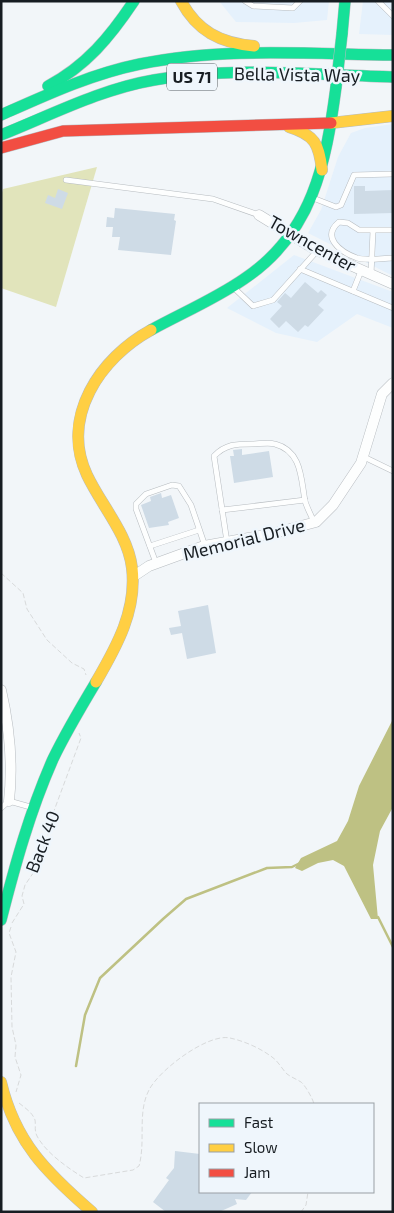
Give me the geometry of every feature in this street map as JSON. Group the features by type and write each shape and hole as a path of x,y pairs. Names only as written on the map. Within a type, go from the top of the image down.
{"main road":[{"path":"1,107 55,83 91,59 111,36 134,1"},
{"path":"181,1 192,21 208,35 223,42 242,45 330,47 393,55"},
{"path":"1,920 13,873 34,808 64,737 127,620 132,598 134,576 125,543 88,482 81,462 78,450 78,430 82,409 102,368 119,351 144,333 233,287 268,261 292,233 312,197 322,170 336,87 345,1"},
{"name":"Bella Vista Way","path":"1,115 91,77 139,64 186,57 236,54 393,55"},
{"name":"Bella Vista Way","path":"1,135 95,96 154,80 218,74 393,77"},
{"path":"1,148 64,131 331,123 393,116"},
{"path":"277,124 300,130 315,138 320,148 322,170"},
{"path":"1,1082 4,1097 18,1136 41,1167 92,1212"}],"street":[{"name":"Towncenter","path":"259,215 292,233 317,250 393,284"},
{"name":"Memorial Drive","path":"134,576 156,563 205,546 271,534 314,523 334,505 364,457 382,394 393,383"},
{"path":"1,690 9,748 5,805"}],"lane":[{"path":"245,1 253,6 293,8 300,1"},
{"path":"378,1 393,16"},
{"path":"312,197 336,207 341,205 354,175 393,174"},
{"path":"66,180 195,195 239,206 259,215"},
{"path":"393,230 358,230 348,222 339,222 332,228 330,235 334,243 358,258 393,258"},
{"path":"353,291 366,273 371,258 373,230"},
{"path":"233,287 253,306 273,300 317,250"},
{"path":"300,269 393,308"},
{"path":"228,542 214,456 223,448 233,444 275,443 286,449 297,461 303,476 305,500 314,523"},
{"path":"364,457 393,472"},
{"path":"156,563 136,509 136,504 146,494 172,485 179,486 186,496 205,546"},
{"path":"222,510 305,500"},
{"path":"150,546 199,530"},
{"path":"5,805 34,808"}],"path":[{"path":"1,573 23,593 28,609 47,640 72,663 84,669 85,680"},
{"name":"Back 40","path":"16,1094 21,1075 14,1057 16,1045 12,1027 10,977 16,952 9,933 24,904 25,885 38,866 48,826 60,798 66,772 80,743 81,738 74,729"},
{"path":"18,1102 35,1120 37,1136 42,1143 65,1165 84,1178 133,1170 140,1166 143,1134 142,1113 149,1091 169,1066 190,1052 228,1037 248,1044 272,1057 288,1074 303,1083 313,1103"},
{"path":"301,1212 306,1205 308,1193"}],"shaded area":[{"path":"219,1 329,1 327,20 294,23 236,22"},
{"path":"363,1 393,1 393,35 359,34"},
{"path":"393,124 393,276 308,233 321,210 338,157 351,133 365,128"},
{"path":"97,167 56,307 1,288 1,196 3,189"},
{"path":"294,255 393,292 393,328 357,314 317,342 276,333 227,308"},
{"path":"393,719 393,807 380,831 373,865 378,919 371,919 344,866 333,860 318,863 302,871 295,868 301,858 337,841 348,821 359,786"}],"building":[{"path":"354,186 365,186 365,191 393,190 393,213 354,214"},
{"path":"58,189 68,193 62,209 45,203 48,195 55,198"},
{"path":"115,208 175,214 174,220 176,221 171,255 118,250 120,237 112,237 113,227 106,227 107,217 114,218"},
{"path":"305,282 318,293 321,290 327,295 318,305 324,310 308,327 305,325 298,332 286,321 279,328 270,319 282,306 277,302 285,293 291,298"},
{"path":"242,449 242,455 269,451 273,477 234,483 230,456 234,456 233,450"},
{"path":"161,493 162,498 171,495 179,518 168,522 169,525 149,528 141,505 151,501 150,497"},
{"path":"208,605 216,653 187,659 182,633 171,635 169,628 181,626 178,611"},
{"path":"175,1151 199,1154 199,1193 251,1193 246,1200 235,1199 237,1204 219,1212 166,1212 153,1202 169,1180 166,1178 174,1168"}],"waterway":[{"path":"76,1066 85,1015 100,978 163,919 186,899 267,868 292,867 300,863"},
{"path":"378,917 393,947"}],"traffic: fast":[{"path":"48,86 86,60 116,27 134,1"},
{"path":"342,34 345,1"},
{"path":"336,87 342,34"},
{"path":"1,115 104,73 171,59 234,53 393,55"},
{"path":"1,135 95,96 154,80 214,73 244,72 393,77"},
{"path":"151,330 244,279 267,261 286,240 301,218 321,169 336,87"},
{"path":"1,920 37,798 63,739 96,682"}],"traffic: slow":[{"path":"181,1 194,20 211,34 230,42 254,46"},
{"path":"331,123 393,116"},
{"path":"289,127 305,133 314,142 319,153 322,170"},
{"path":"96,682 124,627 131,598 132,568 120,532 87,475 80,453 78,432 82,411 90,391 101,373 132,342 151,330"},
{"path":"1,1082 15,1122 35,1155 47,1170 92,1212"}],"traffic: jam":[{"path":"1,148 63,131 331,123"}]}
